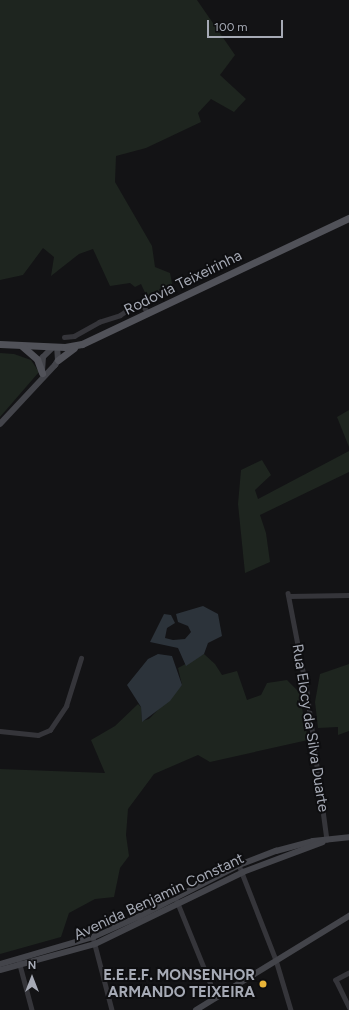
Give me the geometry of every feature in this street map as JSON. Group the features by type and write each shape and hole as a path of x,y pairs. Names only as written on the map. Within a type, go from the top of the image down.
{"main road":[{"name":"Rodovia Teixeirinha","path":"0,344 55,347 81,345 349,218"},
{"path":"0,424 41,376 58,360 81,345"},
{"path":"22,346 37,359 41,376"},
{"path":"41,376 43,357 55,347 58,360"},
{"name":"Avenida Benjamin Constant","path":"94,941 175,897 239,865 300,844 349,837"},
{"name":"Avenida Benjamin Constant","path":"0,970 19,962 94,941 178,904 243,872 327,840"},
{"path":"196,1010 349,916"},
{"name":"Avenida Benjamin Constant","path":"0,964 19,962"}],"street":[{"path":"64,336 74,336 120,315 138,303 142,304 148,313"},
{"path":"120,315 127,324"},
{"path":"80,333 81,345"},
{"name":"Rua Elocy da Silva Duarte","path":"327,840 307,692 288,594 349,594"},
{"path":"0,731 38,735 50,730 66,706 81,658"},
{"path":"239,865 276,960 291,1010"},
{"path":"175,897 216,997"},
{"path":"94,941 112,1010"},
{"path":"19,962 32,1010"},
{"path":"349,973 336,980 349,1008"}],"shaded area":[{"path":"0,0 197,0 235,55 220,75 246,99 234,112 211,99 198,113 201,122 146,148 116,156 115,182 152,246 155,267 170,273 173,289 148,299 141,284 135,287 130,283 110,286 93,249 79,254 51,276 54,257 43,248 23,275 0,280"},
{"path":"0,353 14,354 31,360 39,372 0,417"},
{"path":"349,410 349,447 337,417"},
{"path":"349,451 349,472 260,515 266,533 270,562 245,573 238,504 241,470 262,460 271,475 255,490 258,499"},
{"path":"203,606 218,614 222,636 208,643 204,654 186,666 178,648 150,642 164,614 171,615 175,623 167,628 165,638 173,640 185,639 191,632 188,626 178,622 176,614"},
{"path":"158,654 172,656 182,685 170,701 142,722 141,707 127,685 148,659"},
{"path":"204,654 215,664 222,675 237,671 247,700 261,695 267,683 287,680 299,692 308,740 210,762 198,755 154,774 128,809 126,835 129,856 120,868 114,897 95,899 69,913 61,937 0,954 0,769 105,773 91,740 115,726 138,704 141,707 142,721 149,719 182,685 178,668"},
{"path":"349,664 349,731 338,735 338,727 318,728 315,702 320,674"}],"place":[{"name":"E.E.E.F. MONSENHOR ARMANDO TEIXEIRA","path":"263,984"}]}
